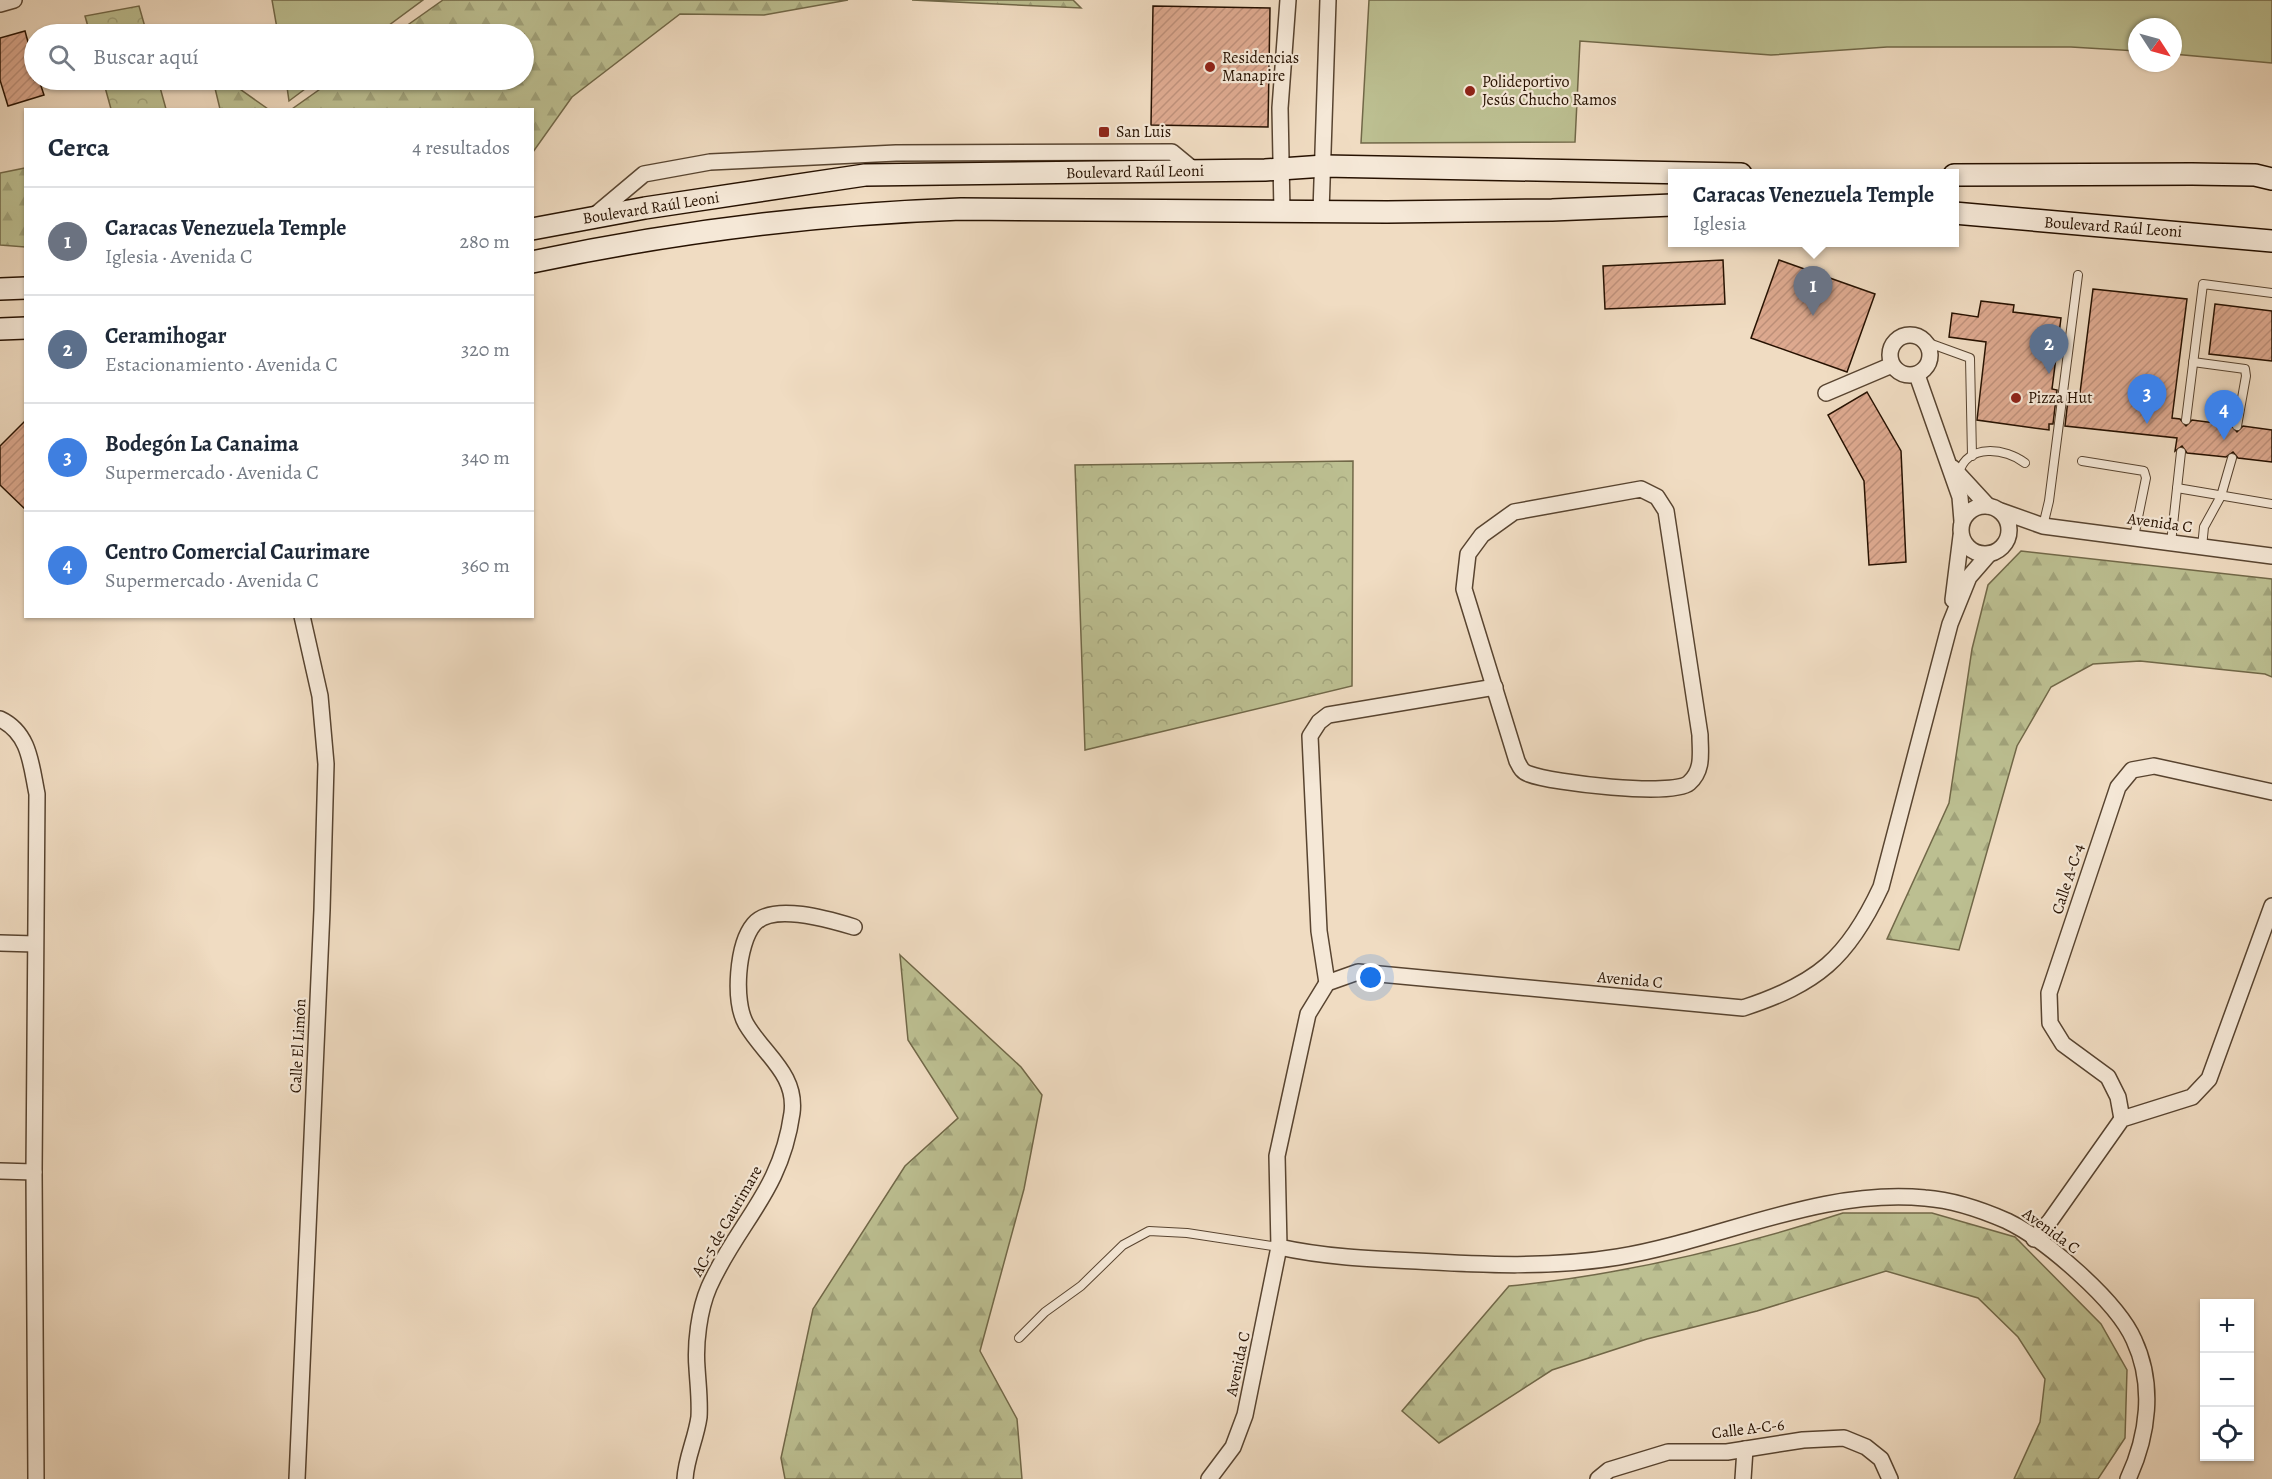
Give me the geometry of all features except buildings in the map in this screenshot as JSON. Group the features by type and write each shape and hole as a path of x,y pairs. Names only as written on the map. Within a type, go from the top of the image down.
{"main road":[{"name":"Boulevard Raúl Leoni","path":"534,229 865,175 1195,171 1324,166 1668,173"},
{"path":"1959,175 2264,175"},
{"name":"Boulevard Raúl Leoni","path":"534,262 635,241 865,213 961,209 1282,212 1552,210 1668,205"},
{"name":"Boulevard Raúl Leoni","path":"1959,213 2272,241"},
{"path":"0,289 24,288"},
{"path":"0,329 24,328"}],"street":[{"path":"0,4 14,0"},
{"path":"1282,212 1280,108 1288,0"},
{"path":"1321,212 1328,0"},
{"path":"592,218 644,174 710,162 896,153 1172,152 1195,171"},
{"path":"1915,336 1926,342 1931,356 1929,364 1917,375 1903,374 1892,365 1891,352 1897,341 1915,336"},
{"path":"1826,393 1892,365"},
{"name":"Avenida C","path":"1917,375 1960,497 1962,529 1950,624"},
{"name":"Avenida C","path":"1947,461 1995,509 2043,526 2272,556"},
{"path":"1641,489 1657,497 1666,511 1700,735 1701,766 1689,783 1670,790 1571,783 1529,774 1522,770 1517,761 1495,687 1464,589 1468,554 1482,535 1514,512 1641,489"},
{"path":"1989,554 1977,553 1967,547 1962,529 1973,509 1995,509 2008,521 2007,540"},
{"name":"Avenida C","path":"1209,1479 1233,1447 1245,1415 1279,1247 1277,1156 1308,1014 1327,983 1358,972 1743,1008 1780,996 1816,976 1865,921 1881,887 1950,624 1969,577 1989,554 2000,549 2007,540 2021,531 2043,526"},
{"name":"Calle El Limón","path":"297,1479 326,775 320,696 302,618"},
{"path":"1327,983 1319,931 1310,736 1319,722 1329,715 1495,687"},
{"path":"0,719 12,725 27,745 37,794 34,1172 36,1479"},
{"name":"Calle A-C-4","path":"2122,1119 2118,1096 2108,1077 2063,1044 2050,1023 2049,993 2118,787 2132,770 2154,766 2272,792"},
{"path":"2034,1239 2050,1221 2122,1119 2192,1097 2209,1079 2272,906"},
{"name":"AC-5 de Caurimare","path":"685,1479 699,1416 696,1366 701,1317 708,1288 765,1196 778,1169 788,1139 793,1106 790,1084 745,1022 738,966 755,922 773,914 808,915 854,927"},
{"path":"0,943 35,944"},
{"path":"0,1171 34,1172"},
{"name":"Avenida C","path":"1279,1247 1322,1256 1503,1266 1619,1257 1817,1206 1863,1198 1902,1197 1954,1202 2008,1222 2056,1255 2104,1299 2134,1338 2146,1383 2147,1415 2128,1479"},
{"name":"Calle A-C-6","path":"1598,1479 1609,1470 1668,1452 1727,1452 1803,1440 1844,1438 1866,1447 1881,1459 1890,1479"},
{"path":"1743,1479 1745,1449"}],"lane":[{"path":"2043,526 2049,501 2078,275"},
{"path":"2186,420 2203,284 2272,293"},
{"path":"1926,342 1970,358 1972,456"},
{"path":"2193,362 2245,369 2246,376 2237,426"},
{"path":"1958,474 1961,465 1980,451 2015,455 2025,463"},
{"path":"2171,543 2181,452"},
{"path":"2202,547 2204,527 2221,496 2232,458"},
{"path":"2082,461 2144,471 2146,478 2133,537"},
{"path":"2177,488 2272,504"},
{"path":"1019,1338 1045,1312 1081,1286 1123,1245 1149,1231 1186,1233 1279,1247"}],"green space":[{"path":"272,0 423,0 391,24 276,24"},
{"path":"443,0 848,0 764,15 680,14 572,97 534,151 534,108 293,108 319,90 534,90 534,24 409,24"},
{"path":"912,0 1073,0 1081,8"},
{"path":"1369,0 2272,0 2272,63 2182,55 2182,18 2128,18 2128,50 2071,47 1887,47 1771,55 1580,41 1575,142 1361,143"},
{"path":"139,6 144,24 87,24 85,16"},
{"path":"106,90 161,90 166,108 111,108"},
{"path":"215,90 241,90 267,108 220,108"},
{"path":"287,90 304,90 289,101"},
{"path":"24,168 24,247 0,245 0,173"},
{"path":"1353,461 1352,686 1085,750 1075,465"},
{"path":"2021,551 2272,579 2272,677 2265,674 2140,661 2093,664 2051,687 2017,746 1959,950 1887,939 1949,803 1972,649 1988,585"},
{"path":"900,955 1021,1067 1042,1095 1024,1189 980,1351 1017,1419 1022,1479 785,1479 781,1458 813,1309 905,1166 958,1118 908,1040"},
{"path":"1843,1213 1932,1213 2015,1237 2101,1324 2127,1370 2125,1438 2098,1479 2014,1479 2040,1422 2045,1379 2018,1337 1978,1298 1886,1271 1757,1311 1647,1339 1552,1370 1439,1443 1402,1411 1509,1286 1594,1275 1678,1259 1761,1238"}],"place":[{"name":"Residencias Manapire","path":"1210,67"},
{"name":"Polideportivo Jesús Chucho Ramos","path":"1470,91"},
{"name":"San Luis","path":"1104,132"},
{"name":"Caracas Venezuela Temple","path":"1813,316"},
{"name":"Ceramihogar","path":"2049,374"},
{"name":"Pizza Hut","path":"2016,398"},
{"name":"Bodegón La Canaima","path":"2147,424"},
{"name":"Centro Comercial Caurimare","path":"2224,440"}]}
